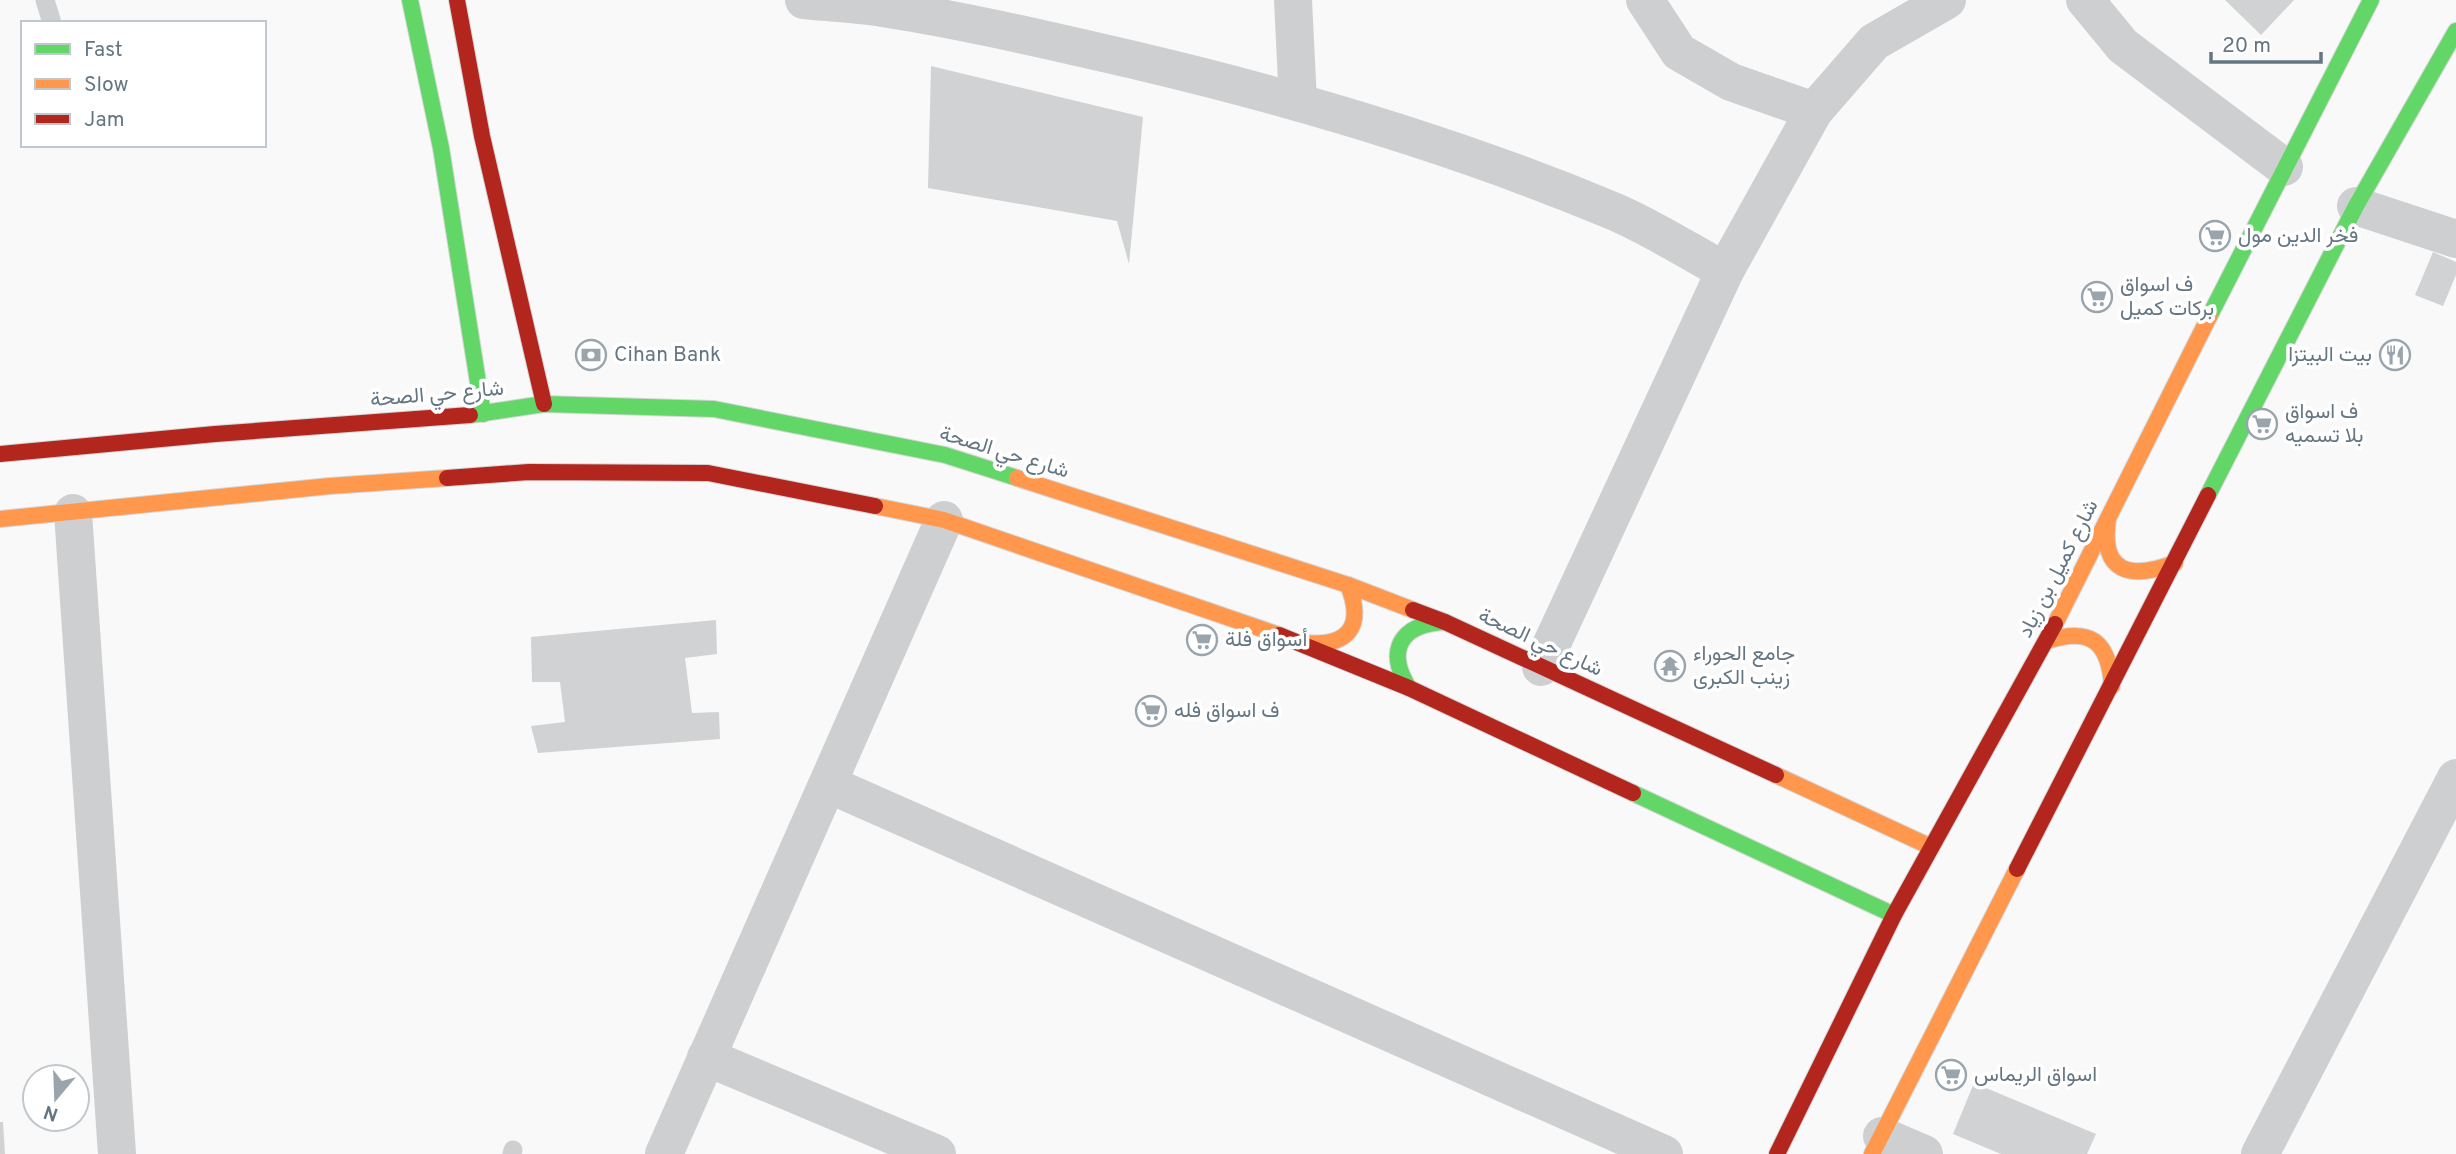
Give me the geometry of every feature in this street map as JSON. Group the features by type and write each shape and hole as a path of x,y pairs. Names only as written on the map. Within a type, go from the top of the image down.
{"main road":[{"path":"410,0 441,148 483,414"},
{"path":"457,0 472,87 469,131 544,404"},
{"name":"شارع كميل بن زياد","path":"1777,1154 1894,915 2047,641 2284,167 2371,0"},
{"path":"1877,1145 2356,206 2456,31"},
{"path":"461,101 472,87"},
{"path":"430,91 444,102"},
{"path":"441,148 444,139 469,131"},
{"name":"شارع حي الصحة","path":"0,454 215,434 483,414 544,404 714,409 945,455 1348,585 1445,622 1931,846"},
{"path":"0,519 330,486 529,472 708,472 944,520 1304,643 1409,688 1894,915"},
{"path":"2108,519 2105,543 2109,556 2119,566 2142,573 2160,570 2175,563"},
{"path":"1304,643 1321,646 1337,642 1350,631 1357,616 1356,600 1348,585"},
{"path":"1409,688 1400,677 1396,662 1398,648 1405,635 1416,625 1430,621 1445,622"},
{"path":"2047,641 2065,634 2085,636 2102,647 2112,665 2112,686"}],"street":[{"path":"804,0 887,4 1298,102 1405,135 1615,212 1725,271"},
{"path":"1293,0 1298,102"},
{"path":"1645,0 1679,52 1731,82 1814,111"},
{"path":"1541,667 1725,271 1814,111 1874,42 1947,0"},
{"path":"2085,0 2123,46 2284,167"},
{"path":"2356,206 2456,239"},
{"path":"73,513 117,1154"},
{"path":"664,1154 944,520"},
{"path":"2260,1154 2456,778"},
{"path":"828,784 1664,1154"},
{"path":"706,1057 937,1154"},
{"path":"1877,1145 1924,1154"}],"lane":[{"path":"46,0 51,21"}],"building":[{"path":"2225,0 2294,0 2261,35"},
{"path":"931,66 1143,117 1129,264 1117,221 928,188"},
{"path":"2433,252 2456,262 2456,275 2443,306 2415,295"},
{"path":"716,620 717,654 685,658 692,713 719,712 720,739 538,753 531,726 565,722 560,682 532,682 531,637"},
{"path":"1974,1083 2096,1134 2087,1154 2001,1154 1953,1134"},
{"path":"0,1122 3,1122 5,1154 0,1154"}],"traffic: fast":[{"path":"410,0 441,148 483,414"},
{"path":"2209,317 2371,0"},
{"path":"2208,495 2356,206 2456,31"},
{"path":"470,415 544,404 714,409 945,455 1017,478"},
{"path":"1409,688 1398,662 1401,642 1417,628 1445,622"},
{"path":"1633,793 1894,915"}],"traffic: slow":[{"path":"2055,624 2209,317"},
{"path":"0,519 330,486 447,478"},
{"path":"1017,478 1348,585 1413,610"},
{"path":"875,506 944,520 1279,635"},
{"path":"2108,519 2109,551 2114,561 2122,568 2144,571 2175,563"},
{"path":"1304,643 1332,642 1349,631 1354,612 1348,585"},
{"path":"2047,641 2075,636 2094,641 2107,658 2112,686"},
{"path":"1776,775 1931,847"},
{"path":"1872,1154 2017,869"}],"traffic: jam":[{"path":"457,0 482,136 544,404"},
{"path":"0,454 215,434 470,415"},
{"path":"447,478 529,472 708,473 875,506"},
{"path":"2017,869 2208,495"},
{"path":"1413,610 1445,622 1776,775"},
{"path":"1777,1154 1894,915 2055,624"},
{"path":"1279,635 1409,688 1633,793"}],"place":[{"name":"فخر الدين مول","path":"2215,236"},
{"name":"ف اسواق بركات كميل","path":"2097,297"},
{"name":"Cihan Bank","path":"591,355"},
{"name":"بيت البيتزا","path":"2395,355"},
{"name":"ف اسواق بلا تسميه","path":"2262,424"},
{"name":"أسواق فلة","path":"1202,640"},
{"name":"جامع الحوراء زينب الكبرى","path":"1670,666"},
{"name":"ف اسواق فله","path":"1151,711"},
{"name":"اسواق الريماس","path":"1951,1075"}]}
